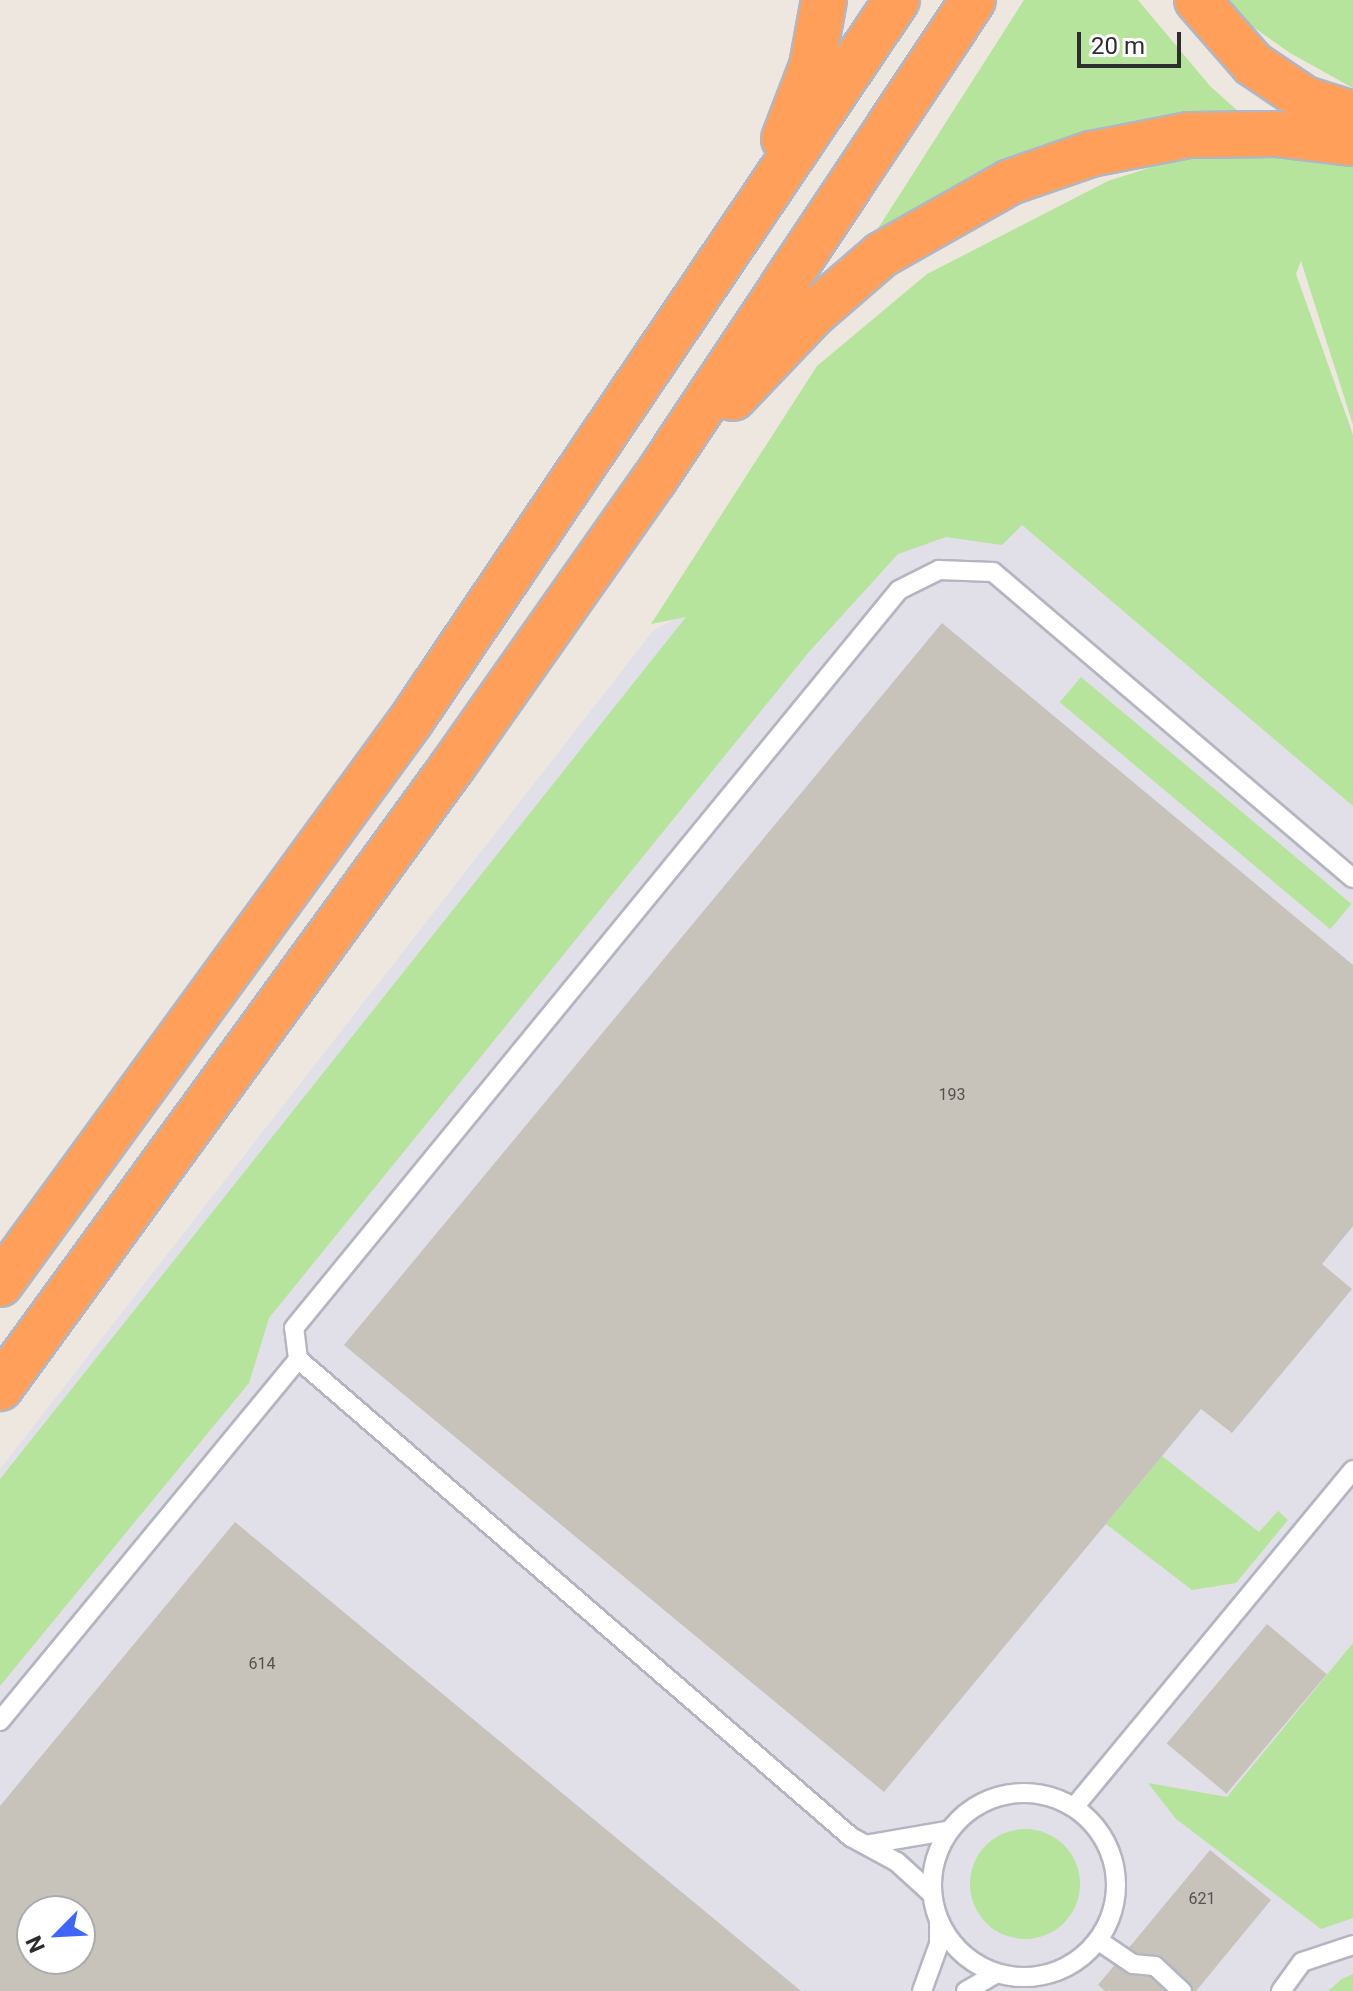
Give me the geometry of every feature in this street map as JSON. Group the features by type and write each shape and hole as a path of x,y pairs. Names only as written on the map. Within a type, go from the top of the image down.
{"highway":[{"path":"738,242 803,94 824,0"},
{"path":"0,1284 412,719 738,242 897,0"},
{"path":"0,1388 654,480 973,0"},
{"path":"1197,0 1253,64 1305,99 1353,114"},
{"path":"654,480 848,280 923,228 985,193 1091,154 1189,135 1276,134 1353,143"}],"lane":[{"path":"931,1893 870,1844 851,1837 298,1359 294,1328 899,590 939,570 993,572 1353,878"},
{"path":"0,1721 298,1359"},
{"path":"1075,1806 1353,1470"},
{"path":"922,1991 939,1944 939,1924 931,1893 934,1861 947,1831 967,1811 992,1797 1020,1791 1049,1795 1075,1806 1102,1833 1116,1868 1115,1906 1099,1941 1049,1983 996,1974 963,1955 939,1924"},
{"path":"870,1844 947,1831"},
{"path":"1099,1941 1133,1964 1155,1966 1182,1991"},
{"path":"1281,1991 1302,1962 1353,1945"},
{"path":"966,1991 996,1974"}],"shaded area":[{"path":"1296,274 1353,435 1353,1991 0,1991 0,1469 653,631"}],"green space":[{"path":"1024,0 1138,0 1210,86 1240,113 882,234 877,230"},
{"path":"1228,0 1353,0 1353,88 1290,53 1239,17"},
{"path":"1195,153 1353,157 1353,425 1301,261 1296,274 1353,435 1353,806 1022,525 1002,545 946,537 898,554 808,653 269,1318 249,1383 0,1686 0,1479 686,617 651,624 817,366 927,274 1108,181"},
{"path":"1081,677 1351,904 1330,929 1060,702"},
{"path":"1162,1456 1259,1532 1278,1511 1288,1520 1236,1583 1192,1590 1106,1524"},
{"path":"1353,1643 1353,1918 1321,1929 1176,1819 1148,1783 1227,1797"},
{"path":"1025,1829 1046,1833 1064,1845 1076,1863 1080,1884 1076,1905 1064,1923 1046,1935 1025,1939 1004,1935 986,1923 974,1905 970,1884 974,1863 986,1845 1004,1833"},
{"path":"1353,1974 1353,1991 1328,1991 1342,1979"}],"building":[{"path":"942,623 1353,965 1353,1226 1322,1264 1352,1289 1232,1433 1201,1409 884,1792 344,1345"},
{"path":"235,1522 801,1991 0,1991 0,1806"},
{"path":"1267,1624 1327,1674 1226,1794 1167,1744"},
{"path":"1210,1850 1271,1900 1196,1991 1105,1991 1098,1985"}]}
